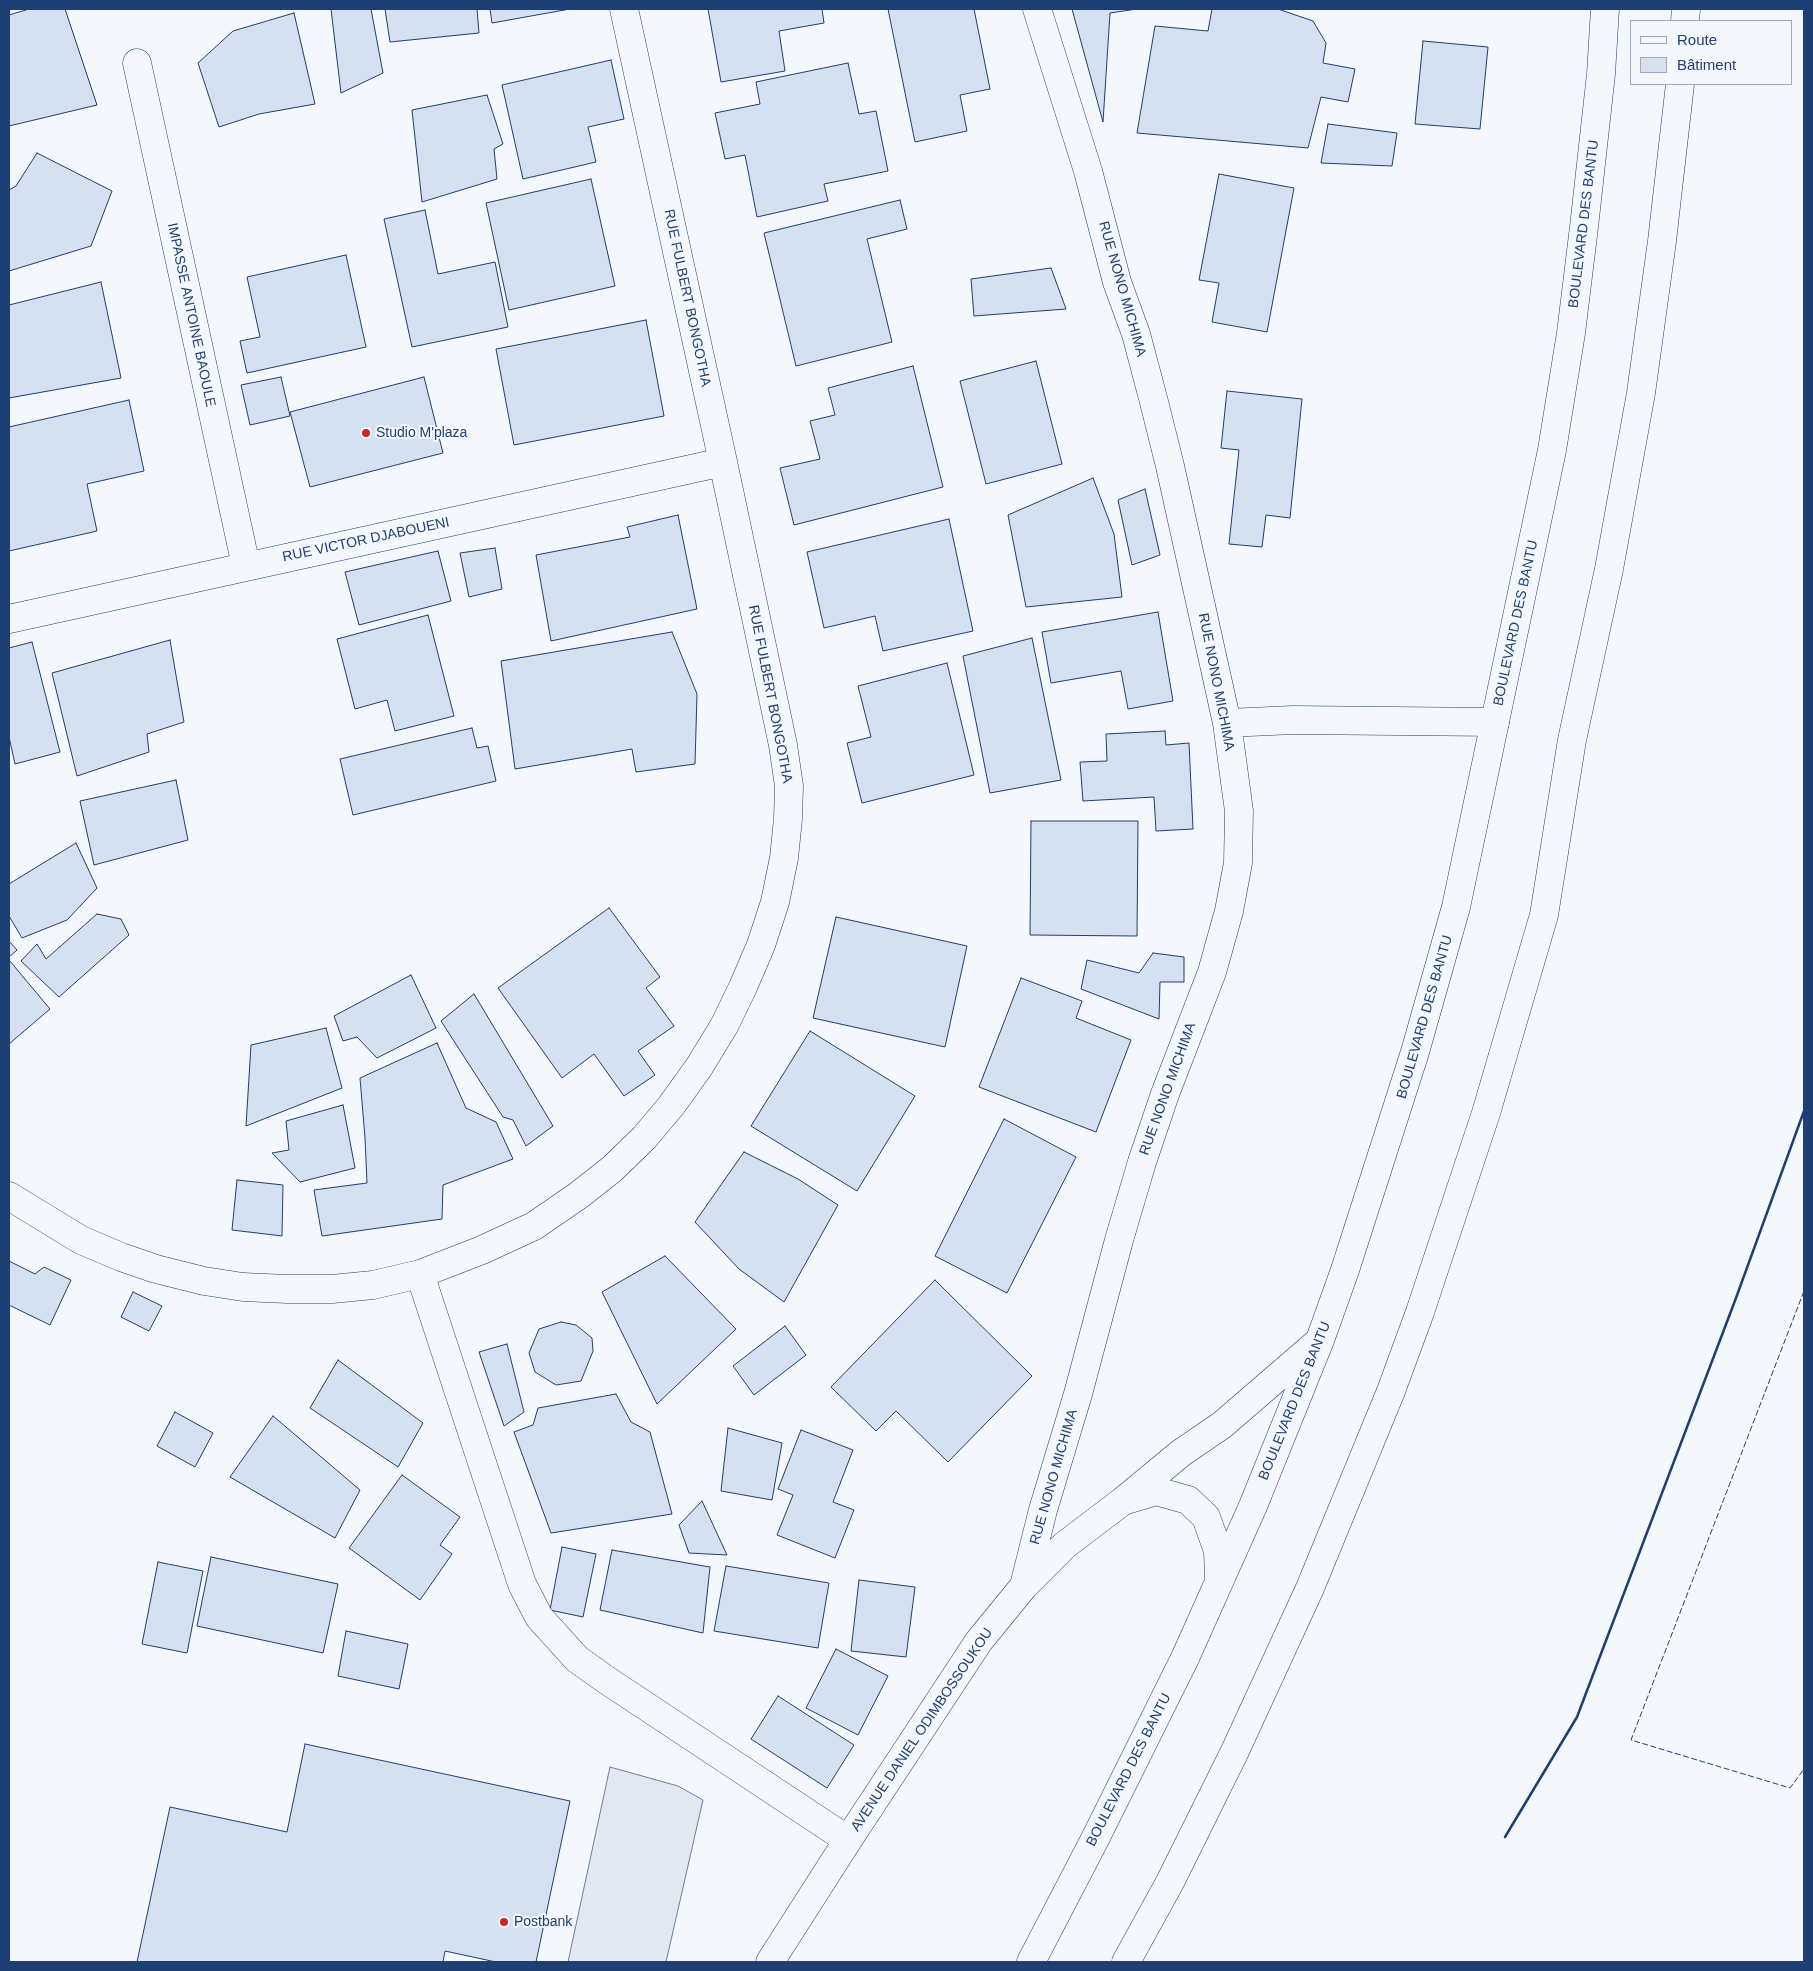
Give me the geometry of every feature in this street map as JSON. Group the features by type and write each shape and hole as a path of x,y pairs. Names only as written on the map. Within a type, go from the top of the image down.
{"main road":[{"name":"RUE FULBERT BONGOTHA","path":"9,1196 81,1240 156,1269 204,1281 243,1287 332,1289 373,1285 420,1274 482,1250 534,1226 612,1170 644,1138 699,1067 724,1026 744,987 761,945 774,902 784,858 789,786 783,745 723,462 624,9"},
{"name":"RUE NONO MICHIMA","path":"1024,1586 1043,1510 1078,1394 1118,1240 1139,1170 1164,1094 1212,972 1229,911 1238,863 1239,811 1227,723 1153,398 1136,334 1117,282 1088,171 1036,9"},
{"name":"BOULEVARD DES BANTU","path":"1030,1962 1091,1848 1181,1667 1263,1480 1320,1340 1345,1270 1395,1118 1435,985 1456,907 1552,450 1571,333 1601,74 1605,9"},
{"name":"IMPASSE ANTOINE BAOULE","path":"137,63 246,566"},
{"path":"1126,1962 1170,1882 1230,1760 1329,1543 1391,1391 1420,1312 1486,1113 1544,915 1572,740 1609,569 1641,393 1662,241 1680,85"},
{"name":"RUE VICTOR DJABOUENI","path":"9,619 723,462"},
{"path":"1227,723 1302,720 1495,722"},
{"path":"420,1274 522,1584 539,1617 577,1659 604,1679 848,1840"},
{"name":"AVENUE DANIEL ODIMBOSSOUKOU","path":"770,1962 979,1641 1024,1586 1064,1546 1181,1453 1222,1425 1320,1340"},
{"path":"1122,1501 1156,1491 1188,1500 1206,1517 1218,1551 1219,1582"}],"shaded area":[{"path":"610,1767 678,1786 703,1800 666,1962 568,1962"}],"building":[{"path":"29,9 65,9 97,105 9,126 9,15"},
{"path":"331,9 371,9 383,73 341,93"},
{"path":"385,9 477,9 479,33 390,42"},
{"path":"490,9 570,9 492,23"},
{"path":"708,9 822,9 824,23 779,31 785,71 721,82"},
{"path":"888,9 974,9 990,89 960,95 967,131 915,142"},
{"path":"1072,9 1137,9 1110,13 1103,122"},
{"path":"1212,9 1278,9 1313,21 1326,43 1323,63 1355,69 1348,102 1321,97 1308,148 1137,133 1155,26 1208,31"},
{"path":"294,13 315,104 259,114 219,127 198,63 233,31"},
{"path":"1423,41 1488,47 1480,129 1415,124"},
{"path":"611,60 624,119 588,127 596,162 523,179 502,85"},
{"path":"848,63 859,114 876,111 888,171 824,184 828,201 757,217 745,155 725,159 715,113 760,104 756,82"},
{"path":"487,95 503,144 494,149 497,179 422,202 412,110"},
{"path":"1328,124 1397,133 1392,166 1321,163"},
{"path":"37,153 112,191 91,246 9,271 9,190 16,186"},
{"path":"1219,174 1294,188 1267,332 1212,322 1219,283 1199,280"},
{"path":"591,179 615,286 509,310 486,203"},
{"path":"900,200 907,229 867,239 892,342 796,366 764,233"},
{"path":"425,210 438,274 495,262 508,327 412,347 384,219"},
{"path":"346,255 366,347 247,373 240,341 260,337 247,277"},
{"path":"1051,268 1066,309 974,316 971,279"},
{"path":"101,282 121,378 9,398 9,305"},
{"path":"646,320 664,416 514,445 496,349"},
{"path":"1036,361 1062,464 986,484 960,381"},
{"path":"913,366 943,487 794,525 780,468 820,459 810,421 835,415 828,388"},
{"path":"281,377 290,416 250,425 241,385"},
{"name":"Studio M'plaza","path":"424,377 443,453 310,487 290,412"},
{"path":"1227,391 1302,399 1290,518 1266,515 1262,547 1229,544 1239,450 1221,448"},
{"path":"129,400 144,471 87,484 97,531 9,551 9,427"},
{"path":"1093,478 1114,534 1122,597 1026,607 1008,515"},
{"path":"1145,489 1160,555 1132,565 1118,500"},
{"path":"678,515 697,609 551,641 536,555 630,537 627,527"},
{"path":"949,519 973,631 883,651 875,616 824,628 807,552"},
{"path":"495,548 502,589 469,597 460,553"},
{"path":"438,551 451,601 359,625 345,572"},
{"path":"1158,612 1173,701 1128,709 1121,671 1051,683 1042,632"},
{"path":"428,615 454,716 395,731 387,700 355,709 337,639"},
{"path":"672,632 697,694 695,764 636,772 632,749 515,769 501,661"},
{"path":"1032,638 1061,780 990,793 963,656"},
{"path":"170,640 184,722 147,734 149,752 77,776 52,673"},
{"path":"32,642 60,752 15,764 9,737 9,648"},
{"path":"947,663 974,775 862,803 847,743 871,737 858,686"},
{"path":"472,728 477,748 488,746 496,781 353,815 340,759"},
{"path":"1165,731 1166,745 1189,743 1193,829 1156,831 1154,797 1083,801 1080,762 1107,761 1106,734"},
{"path":"176,780 188,840 94,865 80,801"},
{"path":"1031,821 1138,821 1137,936 1030,935"},
{"path":"76,843 97,888 67,920 22,938 9,916 9,884"},
{"path":"609,908 660,977 646,988 674,1026 638,1051 655,1075 624,1096 594,1054 562,1078 498,988"},
{"path":"97,914 121,919 129,935 59,997 21,961 37,944 46,959"},
{"path":"836,917 967,946 945,1047 813,1018"},
{"path":"9,941 17,950 9,957"},
{"path":"1153,953 1184,957 1184,982 1160,982 1159,1019 1081,989 1087,960 1139,973"},
{"path":"9,960 50,1009 9,1044"},
{"path":"411,975 436,1028 377,1058 357,1037 343,1041 334,1016"},
{"path":"1021,978 1082,1001 1076,1018 1131,1040 1096,1132 979,1087"},
{"path":"474,994 553,1126 526,1146 513,1120 503,1117 441,1021"},
{"path":"326,1028 342,1088 246,1126 251,1045"},
{"path":"810,1031 915,1096 857,1191 751,1126"},
{"path":"437,1043 466,1108 496,1122 513,1159 443,1185 442,1219 322,1236 314,1190 367,1183 360,1078"},
{"path":"343,1105 355,1168 300,1182 272,1153 289,1150 286,1121"},
{"path":"1004,1119 1076,1157 1007,1293 935,1256"},
{"path":"744,1152 798,1179 838,1205 784,1302 739,1269 695,1222"},
{"path":"237,1180 283,1185 282,1236 232,1230"},
{"path":"665,1256 736,1329 657,1404 602,1292"},
{"path":"9,1261 35,1274 44,1267 71,1280 50,1325 9,1305"},
{"path":"935,1280 1032,1376 948,1462 896,1411 876,1431 831,1387"},
{"path":"133,1292 162,1306 149,1331 121,1317"},
{"path":"561,1322 576,1325 592,1338 593,1351 581,1381 556,1385 535,1372 529,1353 539,1329"},
{"path":"785,1326 806,1355 754,1395 733,1366"},
{"path":"507,1344 524,1412 504,1426 479,1352"},
{"path":"338,1360 423,1423 398,1467 310,1408"},
{"path":"616,1394 631,1422 650,1432 672,1514 551,1533 514,1432 533,1425 538,1408"},
{"path":"175,1412 213,1433 195,1467 157,1446"},
{"path":"273,1416 360,1490 335,1538 230,1477"},
{"path":"728,1428 782,1443 772,1500 721,1491"},
{"path":"801,1430 853,1450 833,1502 854,1510 835,1558 777,1535 793,1495 778,1489"},
{"path":"402,1475 460,1517 440,1545 452,1554 420,1600 349,1548"},
{"path":"702,1501 727,1555 689,1553 679,1525"},
{"path":"562,1547 596,1554 583,1617 550,1610"},
{"path":"612,1550 710,1567 703,1633 600,1610"},
{"path":"211,1557 338,1584 323,1653 197,1626"},
{"path":"158,1562 203,1571 187,1653 142,1644"},
{"path":"726,1566 829,1583 818,1648 714,1631"},
{"path":"859,1580 915,1587 906,1657 851,1651"},
{"path":"346,1631 408,1644 399,1689 338,1676"},
{"path":"836,1649 888,1676 858,1735 806,1708"},
{"path":"778,1696 854,1745 827,1788 751,1739"},
{"path":"305,1744 570,1801 536,1962 496,1962 445,1951 443,1962 137,1962 170,1807 287,1832"}],"fence":[{"path":"1804,1291 1631,1740 1790,1788 1804,1769"}],"wall":[{"path":"1505,1837 1577,1717 1736,1298 1804,1111"}],"place":[{"name":"Studio M'plaza","path":"366,433"},
{"name":"Postbank","path":"504,1922"}]}
